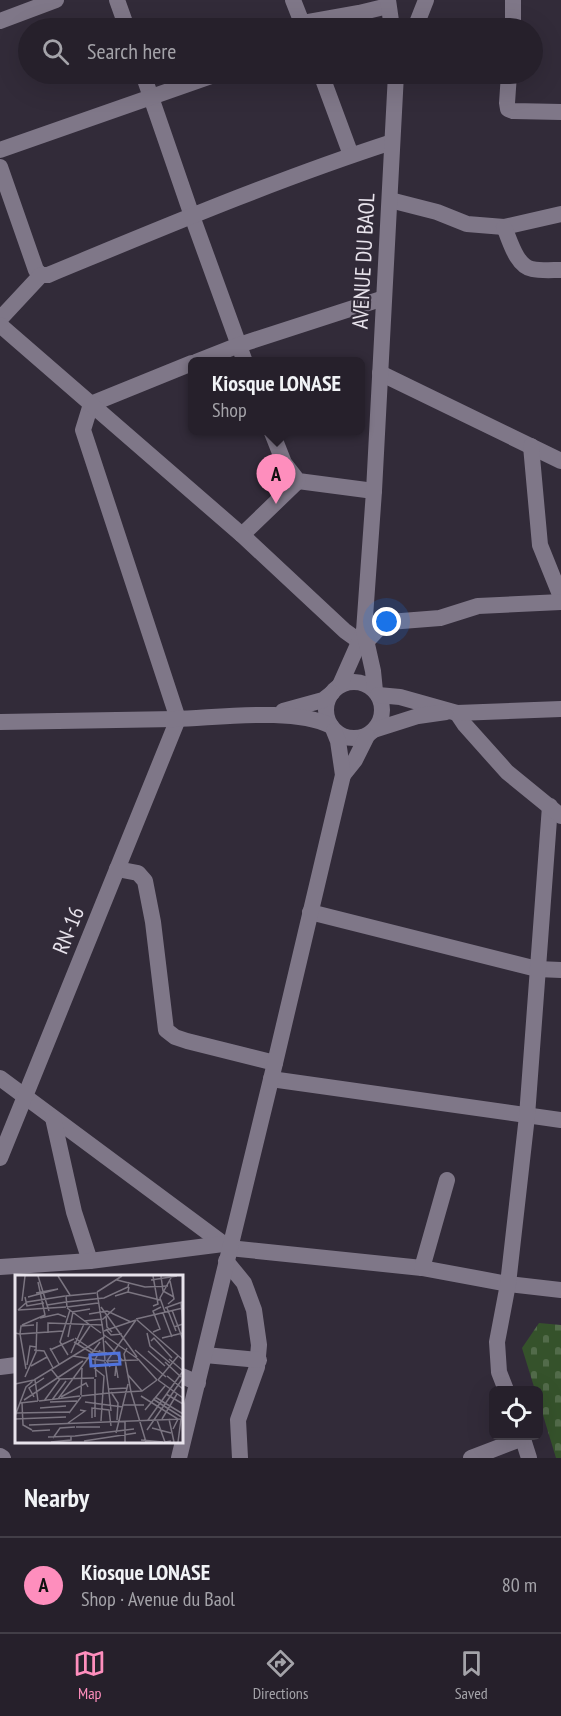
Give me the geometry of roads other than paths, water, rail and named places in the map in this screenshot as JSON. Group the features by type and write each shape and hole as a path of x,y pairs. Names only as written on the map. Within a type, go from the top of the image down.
{"street":[{"path":"0,21 56,0"},
{"path":"117,0 123,18"},
{"path":"293,0 301,18"},
{"path":"419,18 426,0"},
{"path":"513,0 515,4 514,18"},
{"path":"338,18 388,3 390,18"},
{"path":"146,84 243,357"},
{"path":"0,150 188,84"},
{"path":"325,84 351,155"},
{"name":"AVENUE DU BAOL","path":"363,637 374,491 395,84"},
{"path":"508,84 508,109 561,112"},
{"path":"0,167 36,270 48,275 192,216 351,155 392,142"},
{"path":"390,200 437,212 467,224 504,227 561,214"},
{"path":"504,227 524,267 533,270 561,270"},
{"path":"0,319 41,274"},
{"path":"209,357 384,298"},
{"path":"0,324 242,536 345,631 363,637"},
{"path":"91,404 188,365"},
{"path":"380,373 561,461"},
{"path":"91,404 83,430 178,719"},
{"path":"273,435 284,464 298,481 374,491"},
{"path":"531,446 540,545 561,597"},
{"path":"242,536 298,481"},
{"path":"183,1442 205,1354 226,1251 273,1071 343,775 338,741 327,718 328,701 363,637 389,622 440,618 478,606 561,602"},
{"path":"343,775 379,724 383,710 363,637"},
{"path":"261,715 303,707 323,700 347,683 362,683 377,693 453,712 507,772 556,811 537,969 527,1116 508,1284 498,1342 499,1372 504,1386"},
{"path":"0,722 261,715 317,720 342,736 359,738 418,716 453,712 561,709"},
{"name":"RN-16","path":"0,1158 178,719"},
{"path":"117,869 138,873 145,881 153,922 166,1030 175,1037 273,1071 561,1120"},
{"path":"310,912 537,969 561,970"},
{"path":"0,1078 26,1095 226,1251 244,1283 254,1310 260,1345 259,1360 238,1420 240,1458"},
{"path":"53,1118 74,1212 90,1260"},
{"path":"422,1268 447,1180"},
{"path":"0,1267 226,1251 422,1268 508,1284 561,1290"},
{"path":"205,1354 259,1360"},
{"path":"0,1367 15,1365"},
{"path":"183,1376 198,1383"},
{"path":"471,1458 515,1440"},
{"path":"523,1440 529,1458"},
{"path":"179,1458 183,1443"}],"place":[{"name":"Kiosque LONASE","path":"276,504"}]}
